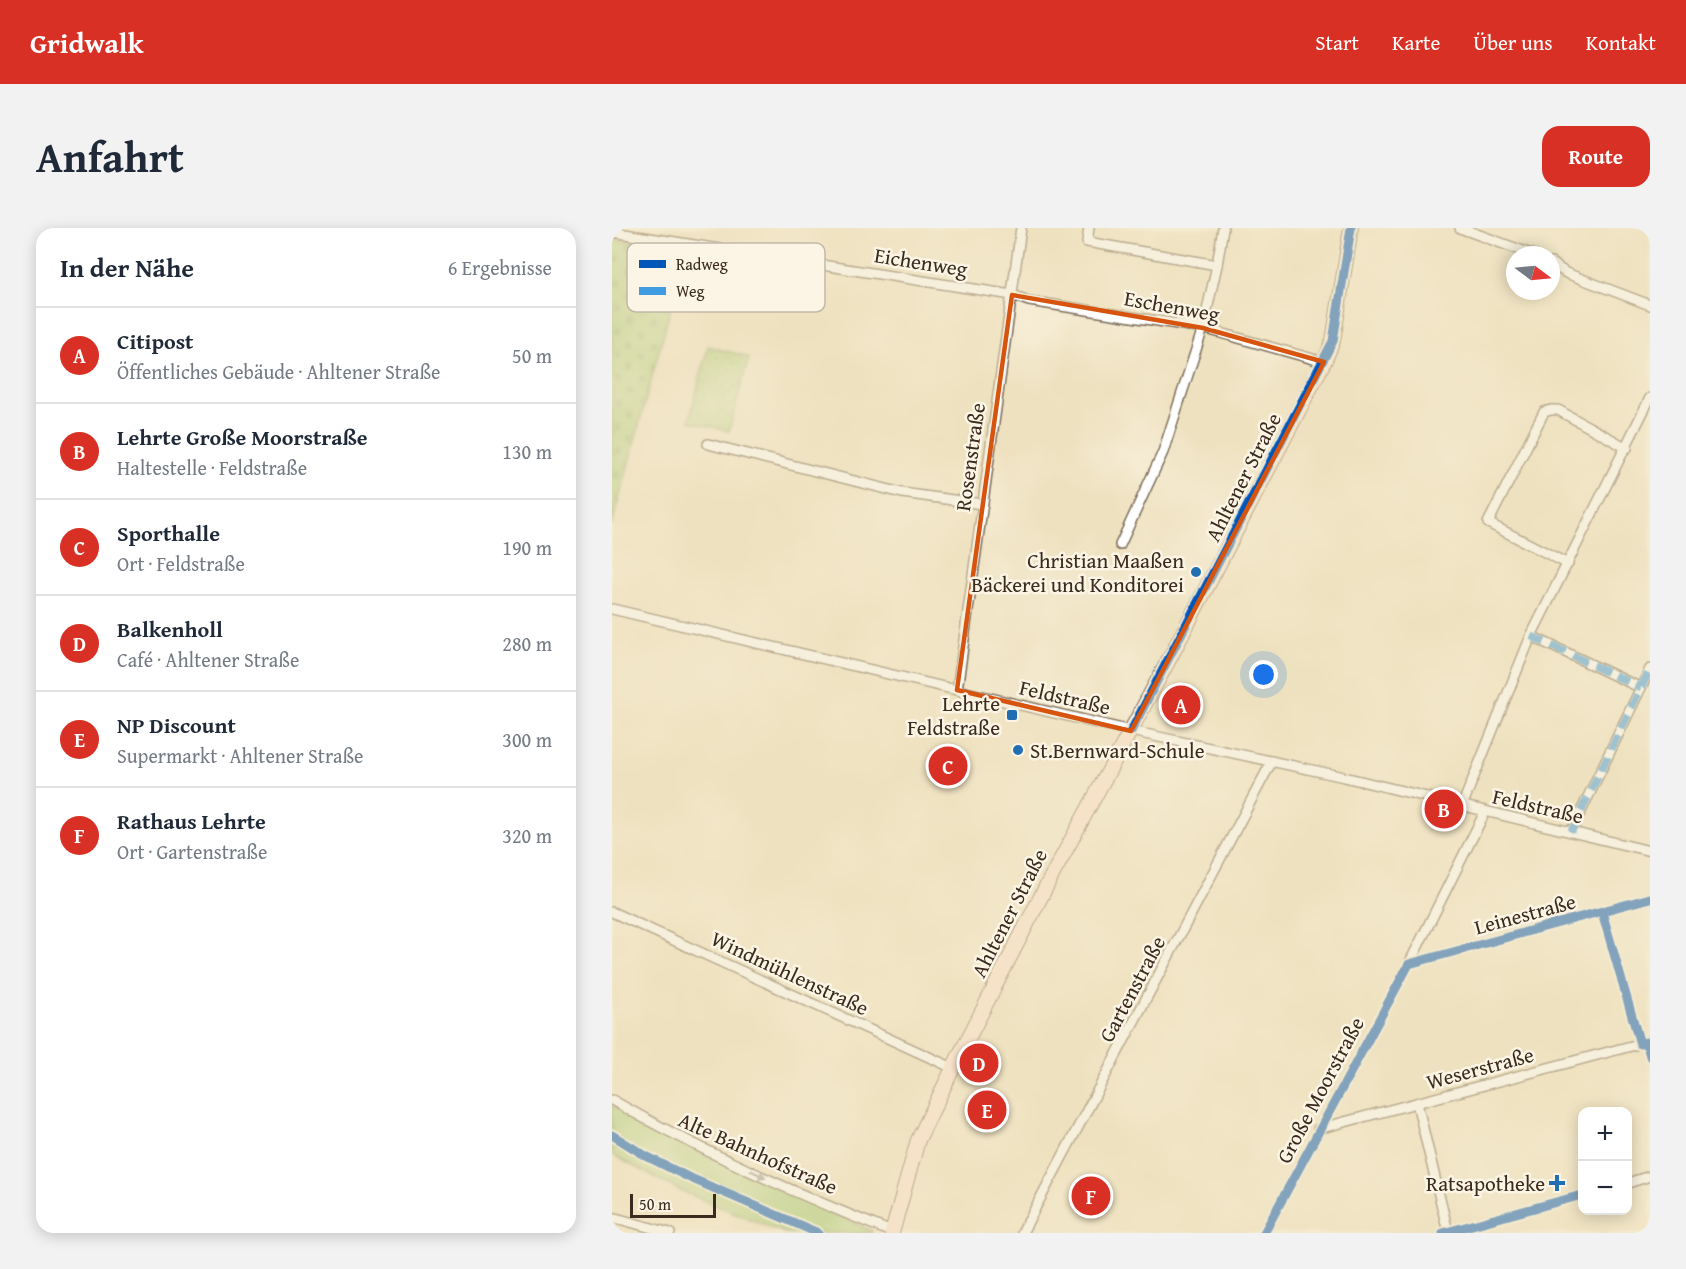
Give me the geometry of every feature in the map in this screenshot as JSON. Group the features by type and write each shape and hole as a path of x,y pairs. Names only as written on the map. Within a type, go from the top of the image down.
{"main road":[{"name":"Ahltener Straße","path":"893,1233 918,1140 953,1068 1324,362 1333,341 1351,228"}],"street":[{"name":"Rosenstraße","path":"957,690 1021,228"},
{"path":"1089,228 1087,242 1218,265"},
{"path":"1120,545 1163,452 1203,328 1218,265 1223,228"},
{"path":"1460,228 1509,246"},
{"name":"Eichenweg","path":"612,232 640,232 705,243"},
{"name":"Eichenweg","path":"825,263 1012,295"},
{"path":"1560,269 1650,305"},
{"name":"Eschenweg","path":"1012,295 1029,301 1203,328 1324,362"},
{"path":"1462,806 1531,636 1650,398"},
{"path":"1568,564 1488,524 1498,503 1544,412 1558,410 1626,448"},
{"path":"708,444 902,493 982,504"},
{"name":"Feldstraße","path":"612,609 1131,731 1272,761 1650,851"},
{"path":"1531,636 1641,688"},
{"path":"1571,832 1650,669"},
{"name":"Gartenstraße","path":"1022,1233 1272,761"},
{"name":"Große Moorstraße","path":"1263,1233 1409,964 1485,812"},
{"name":"Leinestraße","path":"1409,964 1650,898"},
{"name":"Windmühlenstraße","path":"612,912 953,1068"},
{"name":"Weserstraße","path":"1318,1129 1650,1041"},
{"name":"Alte Bahnhofstraße","path":"612,1100 660,1128 893,1233"},
{"path":"1418,1103 1446,1232 1578,1196"},
{"path":"1632,1182 1650,1176"},
{"path":"612,1217 670,1233"}],"highlighted area":[{"path":"1012,295 1203,328 1324,362 1131,731 957,690"}],"green space":[{"path":"612,239 639,243 627,243 627,312 669,312 612,525"},
{"path":"708,346 749,357 729,431 689,421"},
{"path":"612,1105 663,1134 872,1231 871,1233 785,1233 679,1190 612,1155"}],"marked path":[{"path":"1531,636 1641,688"},
{"path":"1571,832 1650,669"}],"cycle path":[{"path":"1131,731 1333,341 1351,228"},
{"path":"1264,1233 1409,964 1650,898"},
{"path":"1602,912 1640,1044 1646,1042 1650,1056"},
{"path":"612,1135 646,1156 688,1177 818,1233"},
{"path":"1443,1233 1578,1196"}],"place":[{"name":"Christian Maaßen Bäckerei und Konditorei","path":"1196,572"},
{"name":"Citipost","path":"1181,705"},
{"name":"Lehrte Feldstraße","path":"1012,715"},
{"name":"St.Bernward-Schule","path":"1018,750"},
{"name":"Sporthalle","path":"948,766"},
{"name":"Lehrte Große Moorstraße","path":"1444,809"},
{"name":"Balkenholl","path":"979,1063"},
{"name":"NP Discount","path":"987,1110"},
{"name":"Ratsapotheke","path":"1557,1183"},
{"name":"Rathaus Lehrte","path":"1091,1196"}]}
